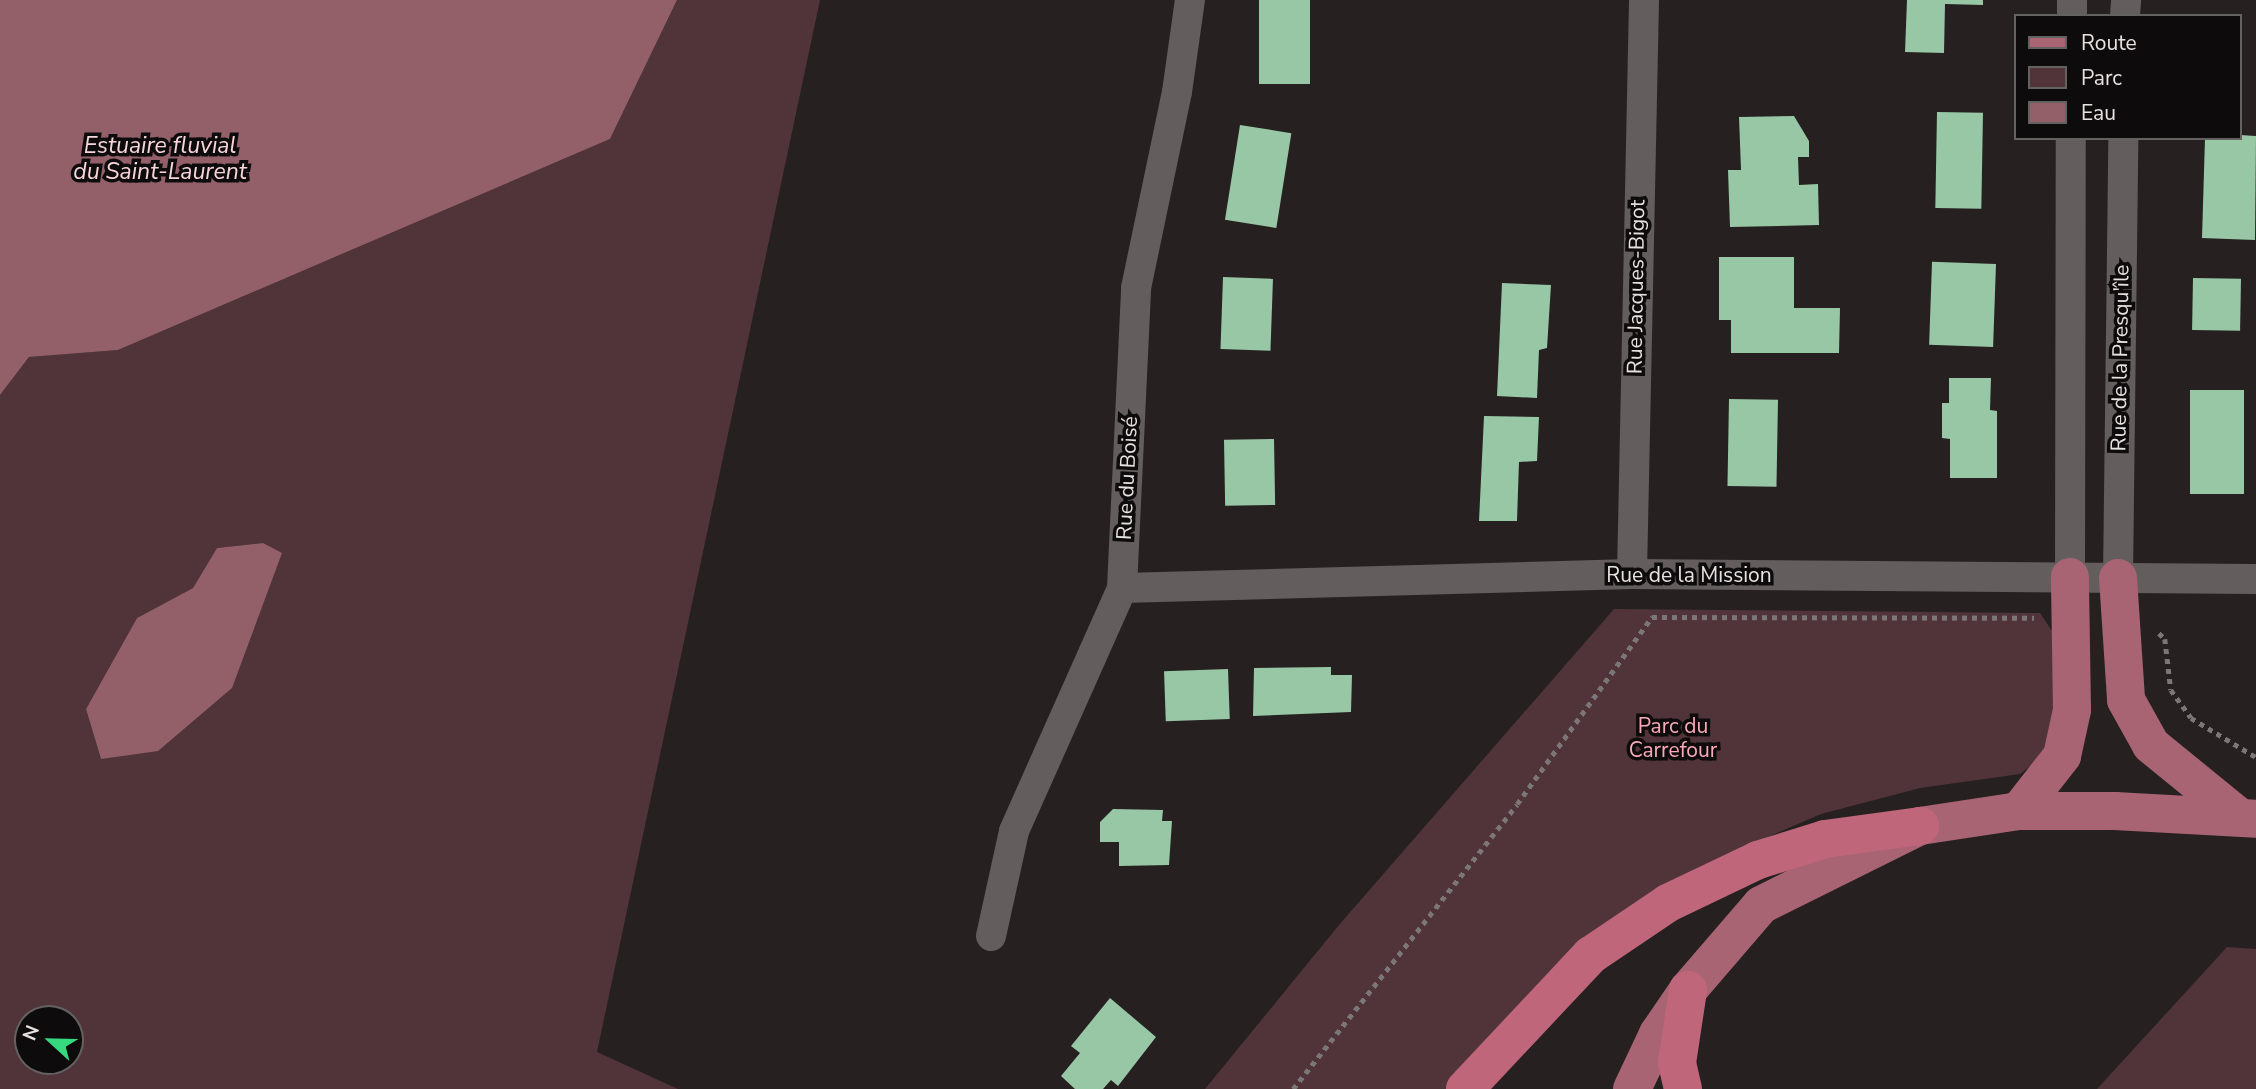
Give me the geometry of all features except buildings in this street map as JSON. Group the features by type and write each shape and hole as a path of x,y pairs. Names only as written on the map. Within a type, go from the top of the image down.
{"highway":[{"path":"1465,1089 1591,955 1668,903 1758,860 1825,839 1920,826"},
{"path":"1683,1089 1677,1063 1688,990"}],"main road":[{"path":"2019,811 2062,756 2072,710 2070,577"},
{"path":"2118,578 2126,700 2151,745 2247,818"},
{"path":"1632,1089 1658,1034 1688,990 1761,905 1920,826 2019,811 2247,818"}],"street":[{"name":"Rue du Boisé","path":"991,936 1014,831 1122,588 1136,288 1177,92 1190,0"},
{"name":"Rue Jacques-Bigot","path":"1632,573 1644,0"},
{"path":"2070,577 2071,140"},
{"name":"Rue de la Presqu'île","path":"2118,578 2123,140"},
{"name":"Rue de la Mission","path":"1122,588 1632,573 2256,579"}],"path":[{"path":"1293,1089 1517,804 1652,617 2071,618"},
{"path":"2120,618 2148,619 2165,639 2171,690 2191,718 2256,757"}],"green space":[{"path":"677,0 820,0 597,1052 678,1089 0,1089 0,395 29,357 118,350 610,139","holes":["263,543 282,554 101,759 86,709 137,618 193,588 217,548"]},
{"name":"Parc du Carrefour","path":"1614,609 2040,613 2056,637 2054,734 2037,761 2020,774 1920,788 1821,814 1726,855 1452,1089 1205,1089 1339,925"},
{"path":"2227,947 2256,949 2256,1089 2097,1089"}],"water":[{"name":"Estuaire fluvial du Saint-Laurent","path":"0,0 677,0 610,139 118,350 29,357 0,395"},
{"path":"263,543 282,553 232,688 158,751 101,759 86,709 137,618 193,588 217,548"}]}
